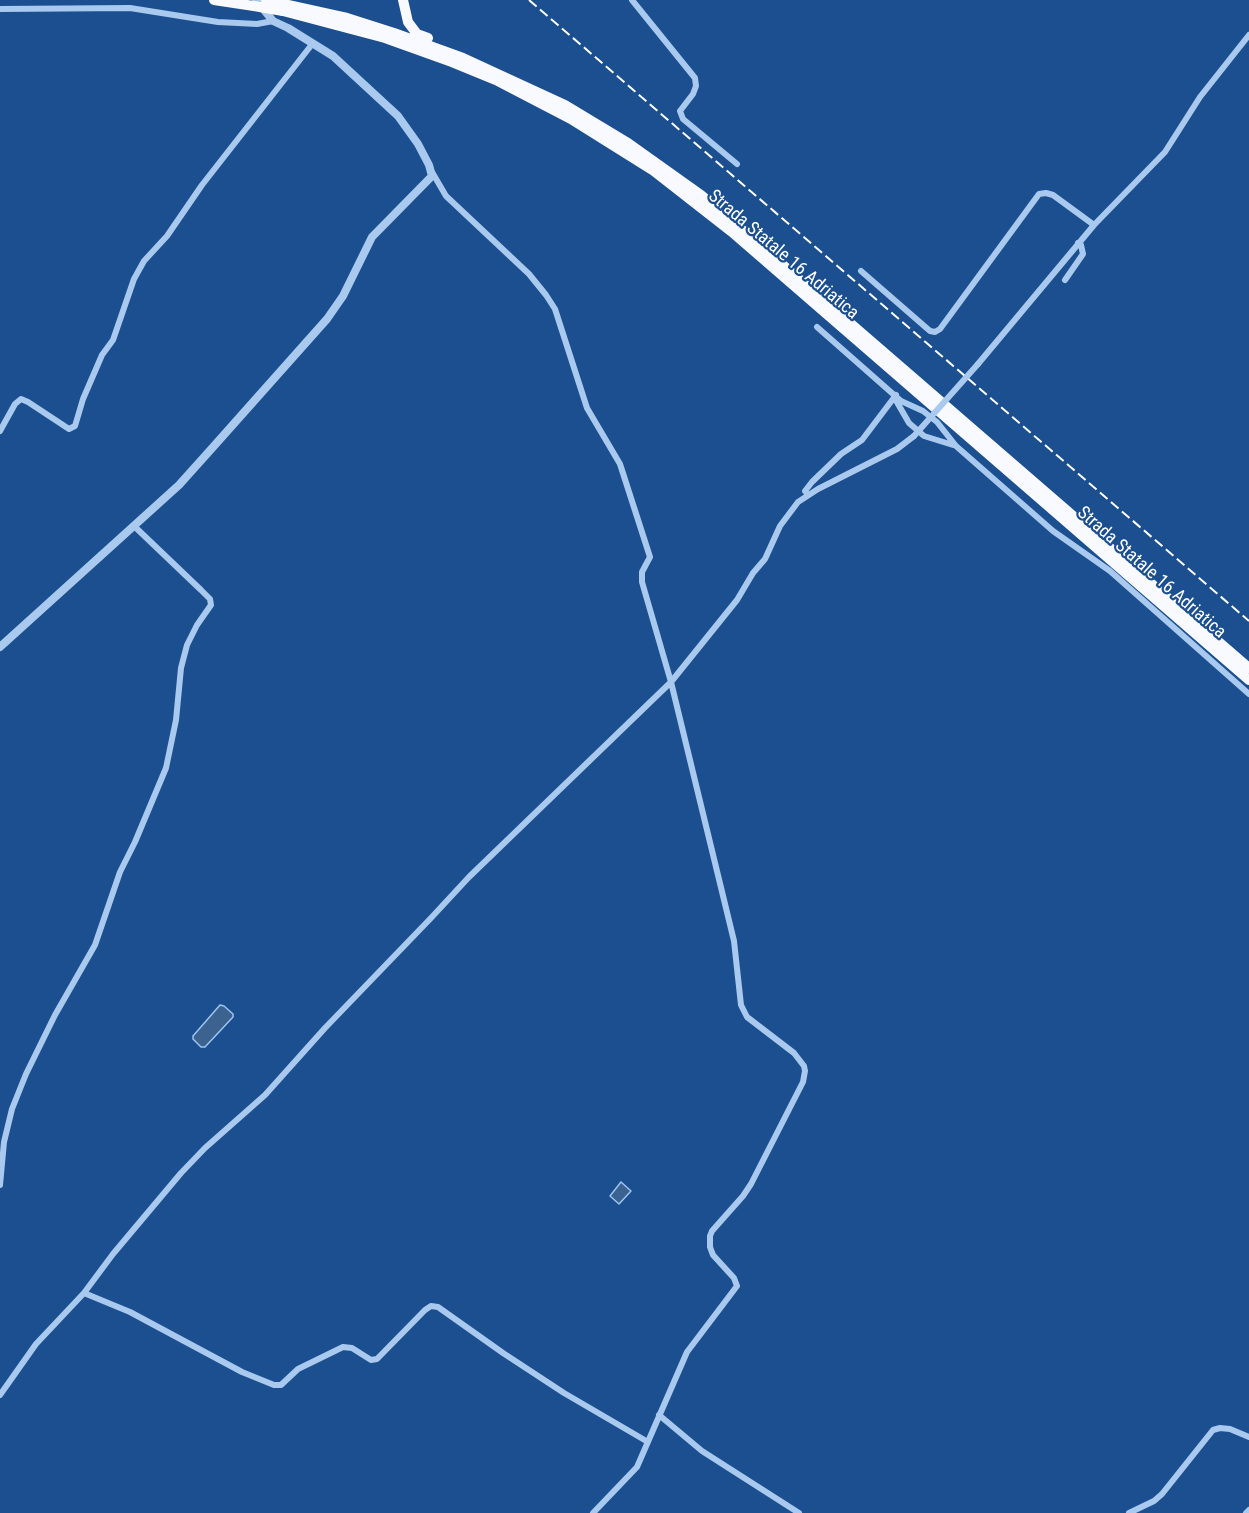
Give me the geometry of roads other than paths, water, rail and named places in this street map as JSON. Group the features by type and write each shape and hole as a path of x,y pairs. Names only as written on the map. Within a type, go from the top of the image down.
{"highway":[{"name":"Strada Statale 16 Adriatica","path":"214,0 255,3 385,38 452,62 496,80 571,118 654,171 732,232 1249,680"},
{"name":"Strada Statale 16 Adriatica","path":"268,0 338,16 463,58 565,105 628,143 709,202 1249,668"},
{"path":"403,0 408,22 417,34 501,68 533,90"}],"street":[{"path":"632,0 695,78 696,86 693,93 680,111 683,118 737,164"},
{"path":"255,3 273,21 313,43 350,70 398,116 418,144 446,196 529,274 555,309 587,408 620,464 649,552 650,557 642,572 642,582 671,682 734,941 742,1010 754,1024 794,1053 806,1071 803,1082 751,1184 739,1202 712,1231 710,1247 719,1263 734,1278 737,1286 687,1352 637,1467 593,1513"},
{"path":"0,9 130,8 218,22 244,24 273,21"},
{"path":"0,1395 36,1344 84,1293 113,1254 181,1173 205,1148 265,1095 469,876 671,682 737,600 753,573 765,559 773,544 775,534 788,513 798,502 880,459 914,436 978,364 1078,243 1164,152 1200,97 1249,35"},
{"path":"0,431 15,404 21,399 69,429 75,426 83,399 102,355 113,340 134,279 144,261 167,236 224,156 313,43"},
{"path":"0,647 186,477 327,319 347,289 372,237 430,181 432,171"},
{"path":"861,271 930,331 935,332 940,329 1040,194 1053,195 1094,225"},
{"path":"1065,280 1083,254 1082,245 1078,243"},
{"path":"817,327 889,389 909,423 924,436 956,446"},
{"path":"808,495 805,490 812,482 841,454 862,440 895,397"},
{"path":"895,397 923,411 937,422 956,446 1053,531 1110,571 1249,694"},
{"path":"0,1185 4,1142 12,1109 26,1074 95,945 120,872 166,768 176,720 181,668 187,645 211,605 210,599 134,526"},
{"path":"84,1293 130,1312 242,1372 274,1385 281,1385 298,1369 344,1347 351,1348 371,1360 377,1359 425,1310 430,1306 438,1307 503,1353 648,1442"},
{"path":"659,1415 702,1451 799,1513"},
{"path":"1129,1513 1154,1501 1162,1494 1213,1430 1230,1429 1249,1437"},
{"path":"1246,1513 1249,1510"}],"water":[{"path":"220,1005 233,1014 233,1017 205,1047 201,1047 193,1036"},
{"path":"621,1182 631,1191 619,1204 610,1196"}],"railway":[{"path":"529,0 1249,621"}]}
